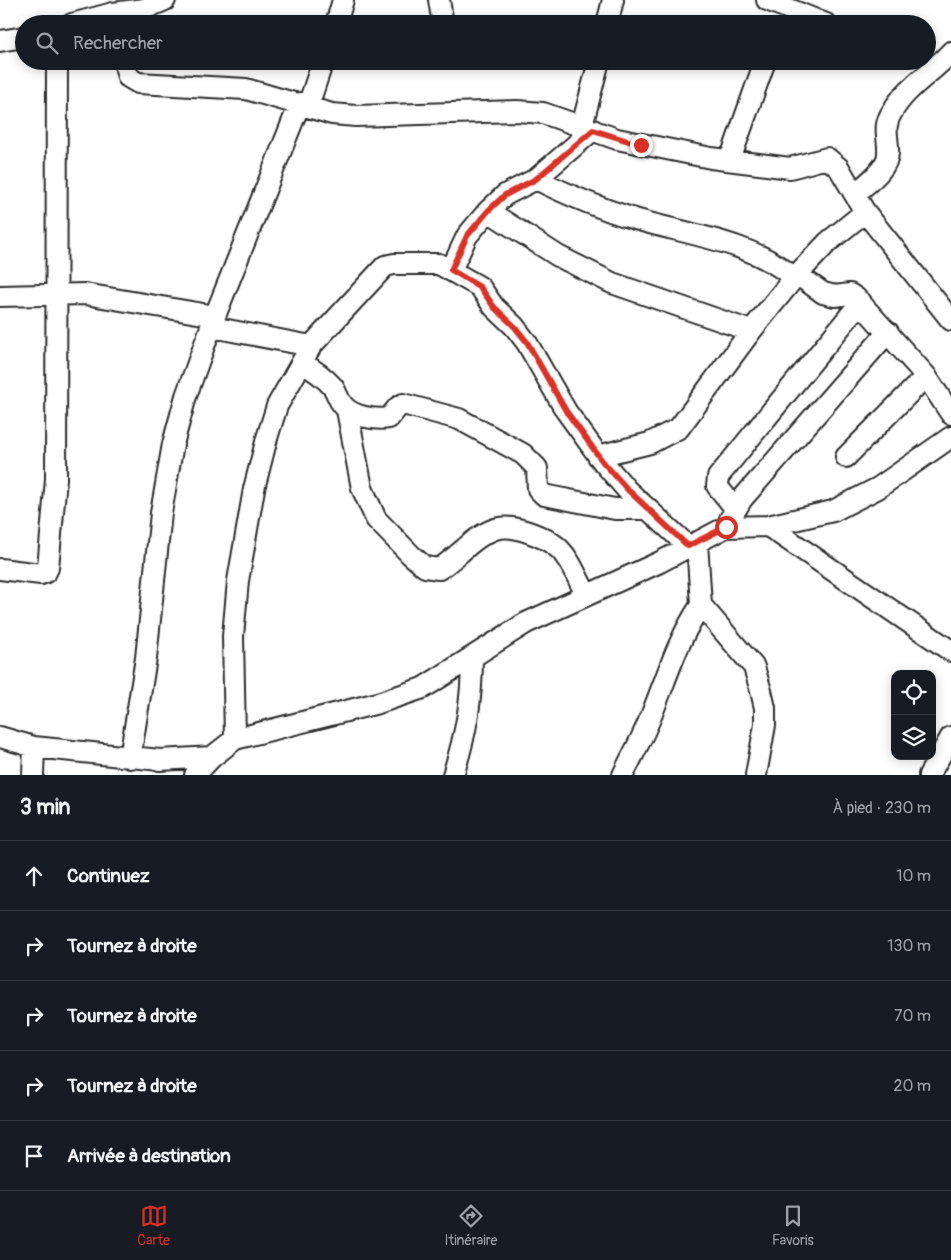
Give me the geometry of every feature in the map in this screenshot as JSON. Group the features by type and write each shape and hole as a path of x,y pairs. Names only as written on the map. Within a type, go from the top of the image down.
{"street":[{"path":"123,15 144,5 165,0"},
{"path":"339,15 343,0"},
{"path":"439,0 442,15"},
{"path":"609,15 613,0"},
{"path":"767,0 804,15"},
{"path":"0,41 15,38"},
{"path":"936,68 950,56"},
{"path":"0,569 43,574 48,568 56,479 57,70"},
{"path":"126,70 128,77 138,83 246,89 332,114 356,116 517,111 543,113 641,145 730,160 790,168 827,158 839,168 865,212 949,312"},
{"path":"130,758 146,658 161,513 173,444 186,396 213,322 319,70"},
{"path":"451,270 467,236 488,211 505,195 536,179 587,128 597,70"},
{"path":"730,160 762,70"},
{"path":"855,194 874,176 887,158 886,126 891,113 906,93 933,70"},
{"path":"536,179 596,207 723,243 762,258 823,293 835,296 850,294 861,302 926,376 951,414"},
{"path":"488,211 558,256 612,283 751,331"},
{"path":"598,456 650,443 679,428 751,331 796,276 828,242 865,212"},
{"path":"236,739 233,636 238,581 250,508 277,406 311,346 384,266 394,264 439,264 480,287 494,307 514,326 527,342 566,411 598,456 628,490 692,544 701,605 754,667 765,708 756,775"},
{"path":"0,296 95,296 311,346"},
{"path":"735,508 717,486 718,478 861,302"},
{"path":"726,527 735,508 888,332"},
{"path":"302,363 331,385 338,394 340,403 347,410 373,418 387,418 404,404 459,419 502,441 530,460 537,468 538,489 544,495 615,509 649,509"},
{"path":"846,457 926,376"},
{"path":"347,410 362,488 376,519 411,556 425,567 439,569 478,538 495,529 520,529 544,537 556,544 566,556 586,594"},
{"path":"195,775 212,757 236,739 378,703 423,688 526,623 586,594 660,562 726,527 768,526 833,511 878,488 951,437"},
{"path":"768,526 951,651"},
{"path":"623,775 653,712 675,650 686,627 701,605"},
{"path":"453,775 465,739 470,708 472,658"},
{"path":"0,737 34,747 130,758 160,760 212,757"},
{"path":"929,775 951,737"},
{"path":"33,775 34,747"}],"route":[{"path":"641,145 593,130 584,140 536,179 505,195 488,211 467,236 451,270 480,287 494,307 514,326 527,342 566,411 603,462 628,490 671,528 688,546 726,527"}]}
